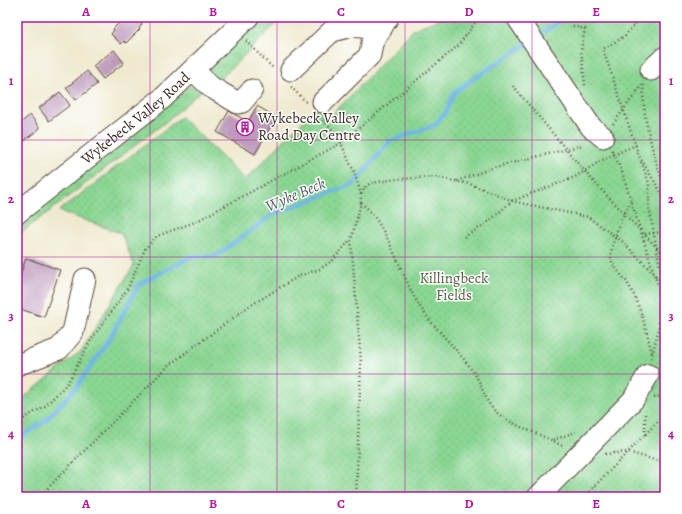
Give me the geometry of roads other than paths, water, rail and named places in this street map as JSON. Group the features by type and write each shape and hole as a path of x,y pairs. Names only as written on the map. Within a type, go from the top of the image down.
{"street":[{"path":"287,77 332,31 352,26 384,23"},
{"path":"316,106 370,55 372,43 384,23"},
{"name":"Wykebeck Valley Road","path":"17,213 163,98 242,24"},
{"path":"526,31 591,127 603,137"},
{"path":"193,70 211,87 238,103 242,102 252,90"},
{"path":"17,365 59,349 73,332 85,279"},
{"path":"538,497 633,400 648,375"}],"waterway":[{"name":"Wyke Beck","path":"537,37 565,17"},
{"name":"Wyke Beck","path":"17,440 46,420 76,388 110,338 139,284 191,257 216,256 274,214 354,184 390,141 435,125 446,111 454,93 528,43"}],"place":[{"name":"Wykebeck Valley Road Day Centre","path":"245,127"}],"park label":[{"name":"Killingbeck Fields","path":"454,286"}]}
